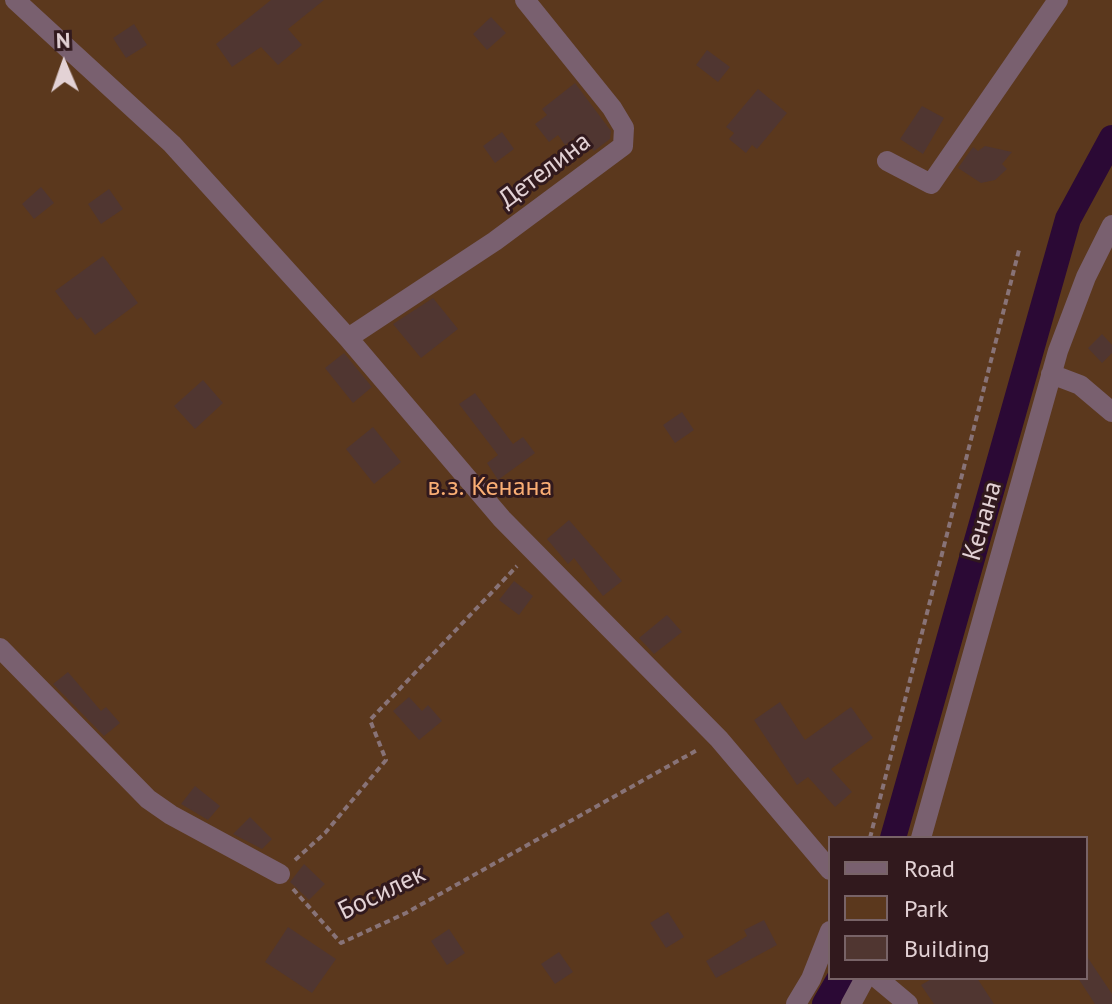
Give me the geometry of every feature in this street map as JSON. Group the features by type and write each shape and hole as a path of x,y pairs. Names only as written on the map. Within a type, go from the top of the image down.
{"street":[{"path":"15,0 172,144 348,338 502,519 719,739 828,868"},
{"name":"Детелина","path":"348,338 495,241 623,146 624,128 612,108 525,0"},
{"path":"887,161 931,184 1058,0"},
{"name":"Кенана","path":"922,836 1051,374 1086,277 1112,225"},
{"path":"1051,374 1080,385 1112,412"},
{"path":"0,648 148,799 171,815 280,874"},
{"path":"796,1004 828,935"},
{"path":"851,1004 864,980"},
{"path":"879,980 908,1004"}],"path":[{"path":"871,836 1019,250"},
{"path":"280,874 325,833 386,760 370,720 533,550"},
{"name":"Босилек","path":"280,874 341,943 406,913 719,739"}],"green space":[{"name":"в.з. Кенана","path":"0,0 1112,0 1112,1004 0,1004"}],"building":[{"path":"271,0 324,0 288,29 302,45 278,65 261,47 232,67 216,44"},
{"path":"491,17 506,33 487,50 473,34"},
{"path":"134,24 147,45 126,58 113,38"},
{"path":"707,50 730,67 718,82 696,65"},
{"path":"575,83 611,131 610,139 594,151 580,134 565,145 558,135 549,142 535,124 547,115 542,109"},
{"path":"758,89 787,113 757,149 752,145 746,153 729,139 734,133 726,127"},
{"path":"922,106 944,118 923,154 900,139"},
{"path":"502,132 514,149 495,163 483,146"},
{"path":"985,146 1012,152 1002,164 1007,169 995,180 981,183 958,168 973,147 978,151"},
{"path":"41,187 54,203 34,219 22,204"},
{"path":"109,189 123,209 101,224 88,204"},
{"path":"103,256 138,303 95,335 81,317 77,320 55,291"},
{"path":"433,298 458,329 421,358 393,324"},
{"path":"1102,334 1112,345 1112,353 1102,363 1088,348"},
{"path":"344,353 372,387 353,403 325,368"},
{"path":"203,380 223,403 195,429 174,406"},
{"path":"475,393 513,444 523,437 535,453 498,480 487,463 498,455 459,404"},
{"path":"682,412 694,430 675,443 663,425"},
{"path":"373,427 401,462 374,484 346,449"},
{"path":"569,520 622,581 603,596 574,558 568,564 547,539"},
{"path":"514,581 533,596 519,615 499,600"},
{"path":"667,615 682,632 654,654 639,638"},
{"path":"68,672 101,711 106,707 120,723 104,736 53,684"},
{"path":"409,697 422,711 428,705 442,721 419,740 393,711"},
{"path":"780,702 805,740 851,707 873,738 831,769 852,792 835,807 808,777 797,785 754,720"},
{"path":"195,786 220,806 208,820 181,804"},
{"path":"250,817 272,839 262,849 233,834"},
{"path":"304,864 325,884 309,900 290,882"},
{"path":"668,912 684,937 666,948 650,923"},
{"path":"764,920 777,945 716,978 706,961 747,936 744,930"},
{"path":"288,927 336,959 312,993 265,962"},
{"path":"449,929 465,953 447,965 431,941"},
{"path":"559,952 573,972 555,984 541,964"},
{"path":"1088,958 1112,994 1112,1004 1095,1004 1079,980 1088,980"},
{"path":"930,980 978,980 994,1004 934,1004 921,985"}],"waterway":[{"path":"894,836 1068,219 1112,138"},
{"path":"825,1004 839,980"}]}
